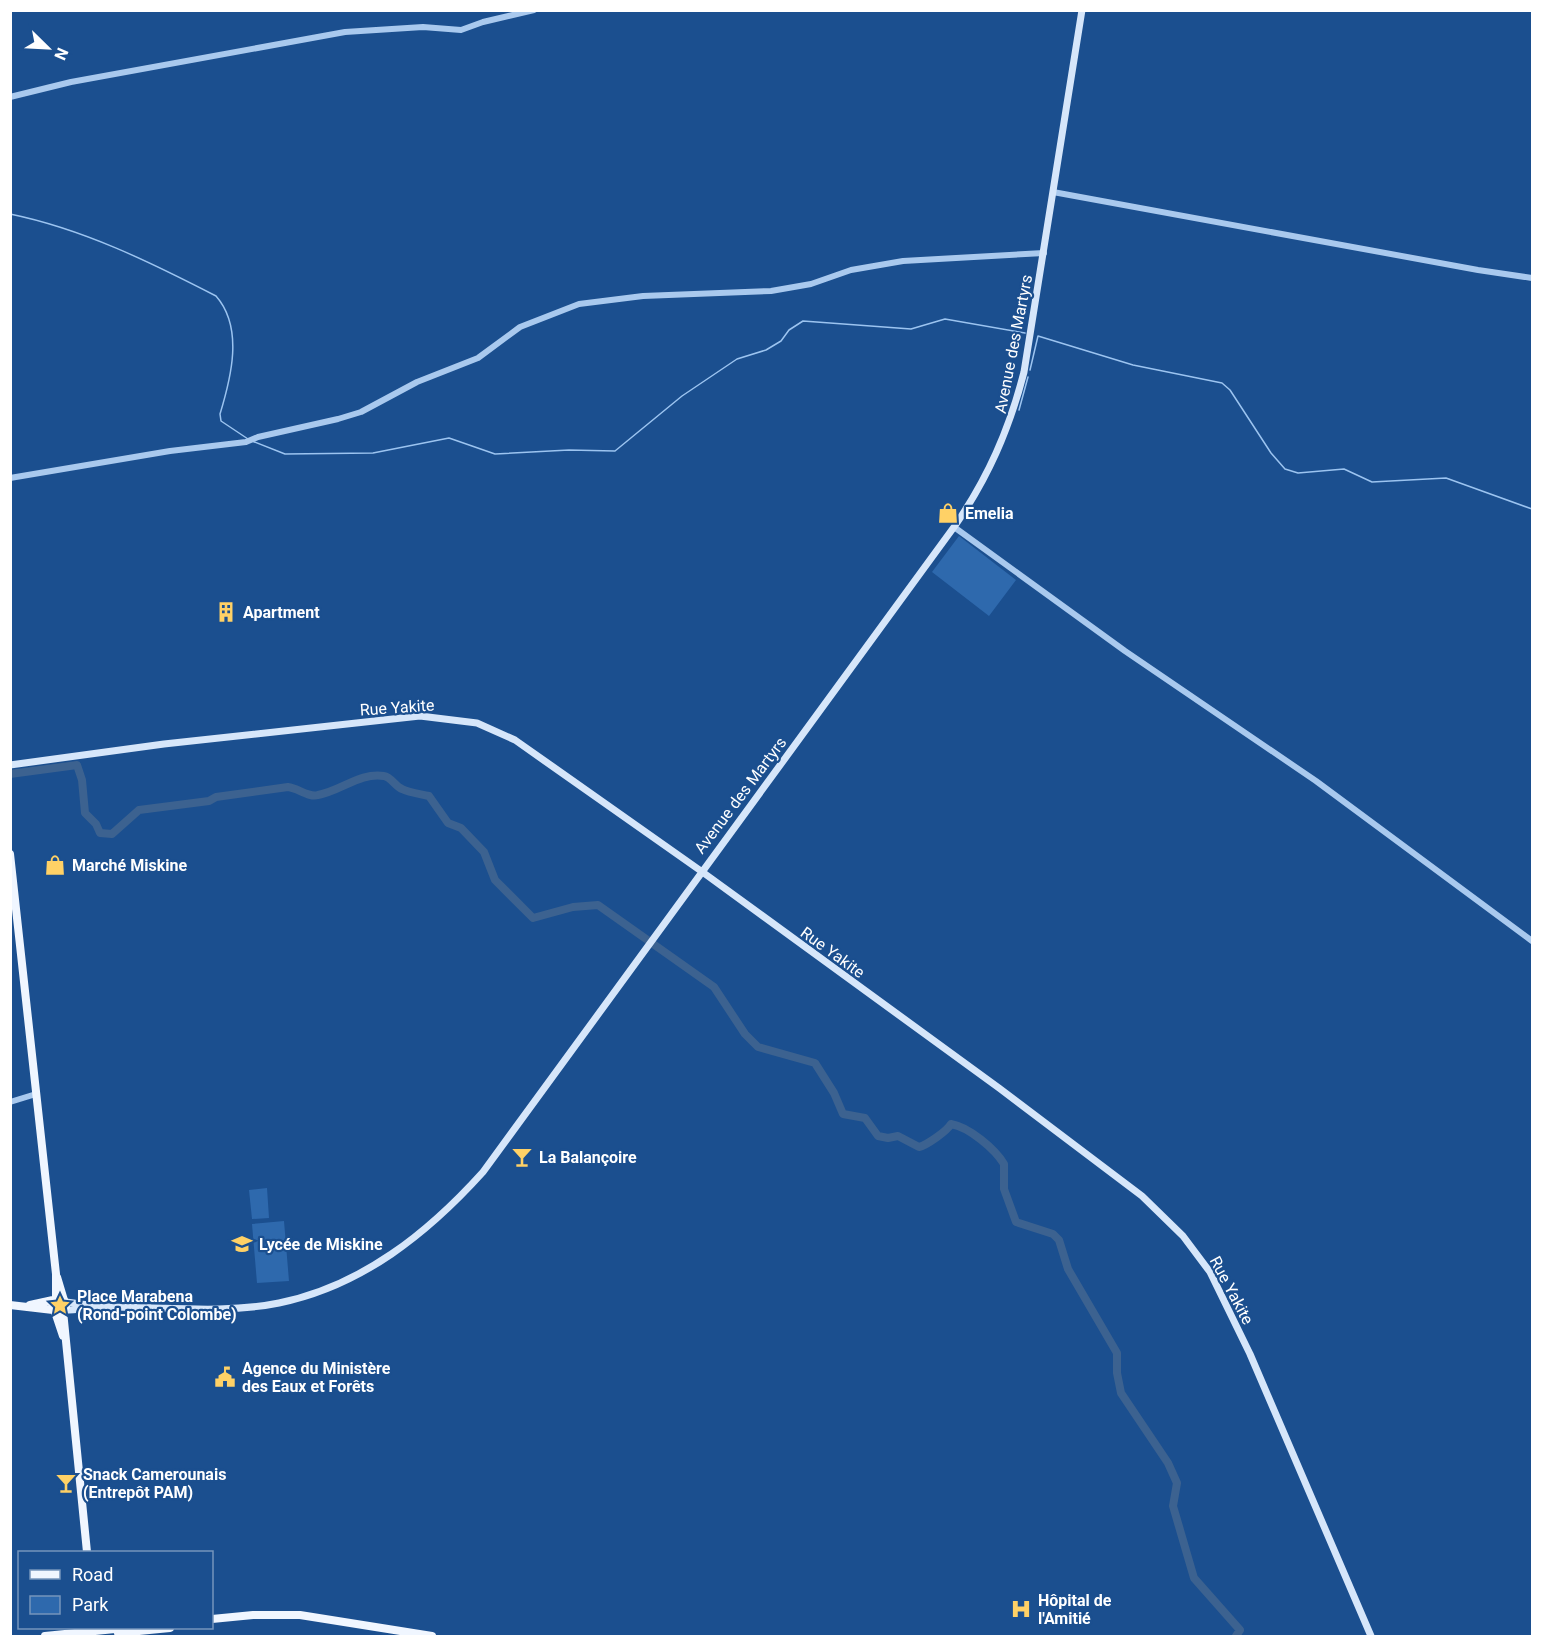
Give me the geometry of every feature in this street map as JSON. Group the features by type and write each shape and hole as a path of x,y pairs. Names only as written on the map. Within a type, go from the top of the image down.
{"main road":[{"name":"Avenue des Martyrs","path":"10,1305 223,1308 279,1303 321,1291 373,1266 413,1241 450,1208 483,1172 647,944 954,527 984,481 1012,419 1030,339 1082,10"},
{"name":"Rue Yakite","path":"10,765 164,744 420,716 477,723 514,740 701,871 1060,1133 1153,1206 1191,1245 1210,1272 1267,1392 1371,1636"},
{"path":"10,854 57,1276 63,1288 60,1305 87,1551"},
{"path":"213,1619 253,1615 300,1615 432,1636"},
{"path":"94,1633 109,1629"},
{"path":"45,1636 82,1630 94,1633 155,1629"}],"street":[{"path":"10,97 48,90 71,82 335,34 423,27 461,30 483,22 534,10"},
{"path":"1053,192 1478,270 1533,278"},
{"path":"10,478 170,451 246,442 361,411 417,382 478,358 520,327 579,304 643,296 771,291 897,261 1044,253"},
{"path":"954,527 1125,651 1316,781 1533,941"},
{"path":"10,1102 36,1094"}],"green space":[{"path":"959,536 1016,580 989,616 932,572"},
{"path":"267,1188 269,1218 252,1219 249,1190"},
{"path":"284,1221 289,1281 257,1283 252,1224"}],"waterway":[{"path":"10,214 64,228 116,248 216,296 225,309 230,323 233,354 220,414 221,421 248,439"},
{"path":"252,441 285,454 373,453 449,438 495,454 569,450 615,451 682,396 737,359 766,350 781,341 789,330 803,321 911,329 945,319 1025,333"},
{"path":"1030,370 1038,336 1133,365 1222,383 1230,390 1271,453 1285,469 1298,473 1344,469 1372,482 1446,478 1532,509"},
{"path":"1019,410 1028,377"},
{"path":"10,774 77,765 82,780 85,813 96,824 100,833 112,834 139,810 288,787 315,796 359,779 384,776 402,789 429,796 448,823 461,828 484,852 495,880 533,918 573,907 598,905 714,987 745,1034 758,1047 815,1063 834,1093 843,1114 865,1118 878,1136 888,1138 898,1136 919,1147 927,1144 951,1124 966,1129 988,1146 1004,1164 1004,1189 1016,1222 1053,1234 1059,1240 1068,1269 1117,1353 1117,1373 1121,1393 1168,1463 1177,1483 1173,1506 1194,1578 1240,1630 1236,1636"}],"place":[{"name":"Emelia","path":"948,513"},
{"name":"Apartment","path":"226,612"},
{"name":"Marché Miskine","path":"55,865"},
{"name":"La Balançoire","path":"522,1157"},
{"name":"Lycée de Miskine","path":"242,1244"},
{"name":"Place Marabena (Rond-point Colombe)","path":"60,1305"},
{"name":"Agence du Ministère des Eaux et Forêts","path":"225,1377"},
{"name":"Snack Camerounais (Entrepôt PAM)","path":"66,1483"},
{"name":"Hôpital de l'Amitié","path":"1021,1609"}]}
